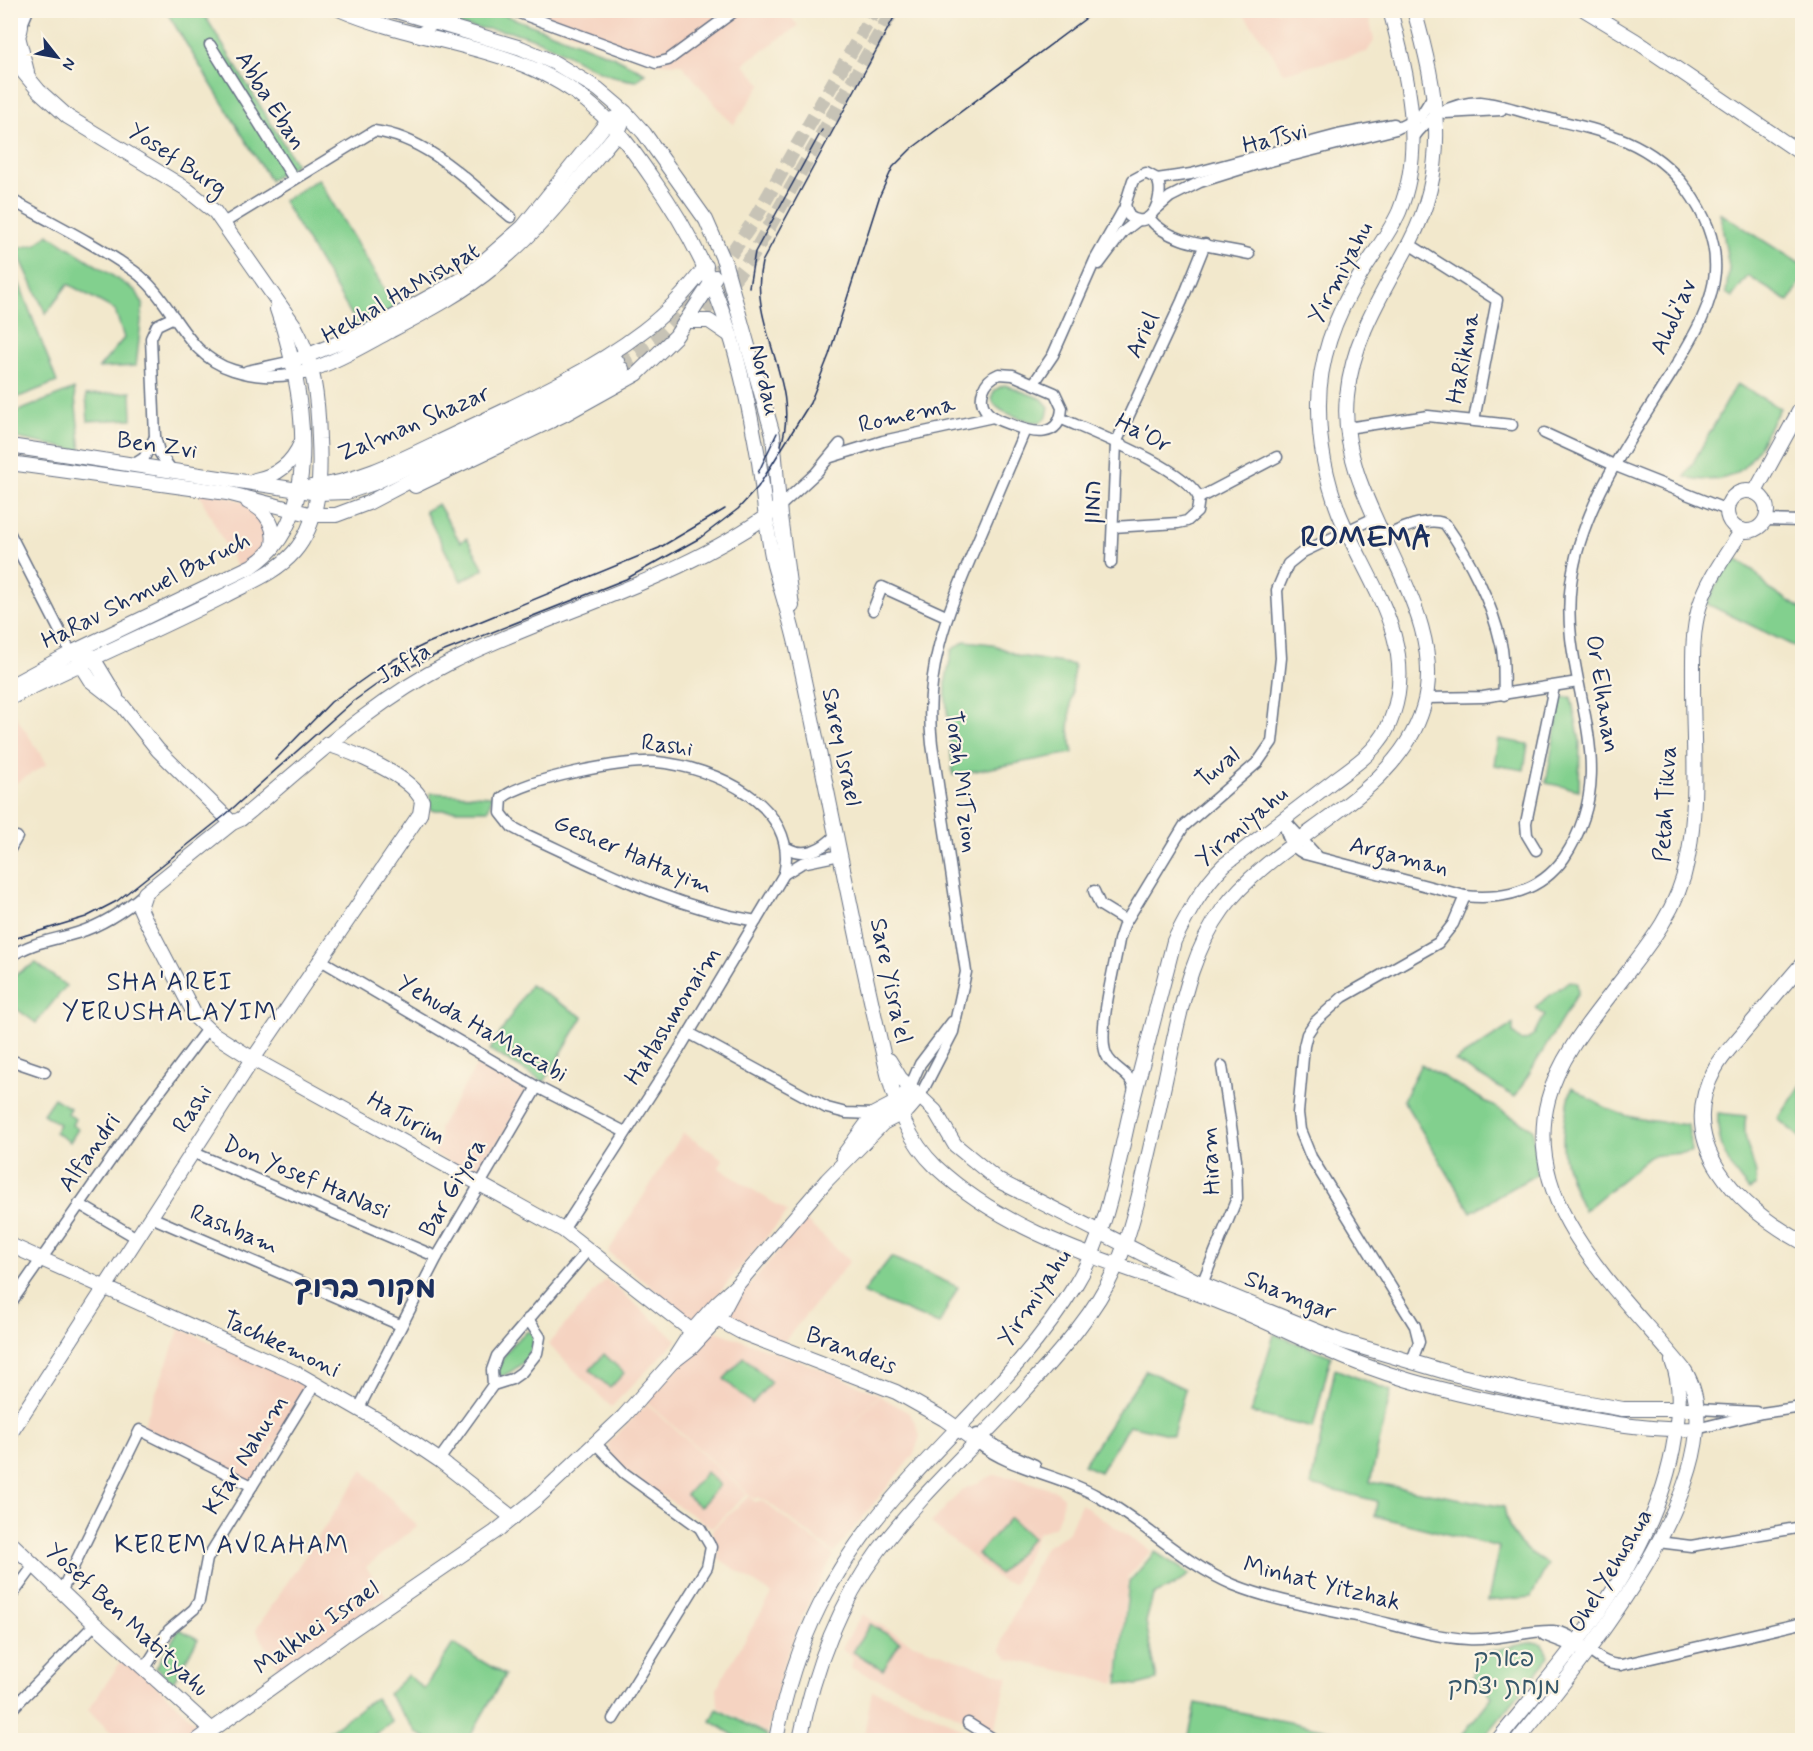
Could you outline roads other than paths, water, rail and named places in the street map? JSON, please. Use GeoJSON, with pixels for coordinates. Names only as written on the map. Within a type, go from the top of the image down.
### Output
{"type":"FeatureCollection","features":[{"type":"Feature","properties":{"kind":"street","name":"Yosef Burg"},"geometry":{"type":"LineString","coordinates":[[15,10],[17,35],[27,72],[39,91]]}},
{"type":"Feature","properties":{"kind":"street"},"geometry":{"type":"LineString","coordinates":[[17,35],[28,10]]}},
{"type":"Feature","properties":{"kind":"street","name":"Nordau"},"geometry":{"type":"LineString","coordinates":[[341,10],[412,35],[498,56],[531,68],[571,90],[618,132],[682,220],[706,266],[731,336],[751,417],[765,513]]}},
{"type":"Feature","properties":{"kind":"street","name":"Nordau"},"geometry":{"type":"LineString","coordinates":[[393,10],[437,17],[540,56],[598,89],[625,112],[666,161],[706,220],[724,261],[773,435],[779,503]]}},
{"type":"Feature","properties":{"kind":"street"},"geometry":{"type":"LineString","coordinates":[[511,10],[656,63],[669,60],[736,10]]}},
{"type":"Feature","properties":{"kind":"street","name":"Yirmiyahu"},"geometry":{"type":"LineString","coordinates":[[776,1740],[799,1650],[837,1573],[890,1502],[1034,1344],[1081,1276],[1099,1231],[1174,941],[1190,910],[1211,879],[1224,865],[1373,749],[1387,729],[1395,707],[1400,675],[1391,622],[1334,499],[1322,452],[1319,405],[1321,373],[1330,339],[1351,291],[1400,210],[1407,185],[1411,141],[1418,123],[1409,99],[1390,10]]}},
{"type":"Feature","properties":{"kind":"street","name":"Yirmiyahu"},"geometry":{"type":"LineString","coordinates":[[800,1740],[820,1665],[857,1585],[877,1553],[901,1523],[980,1440],[1069,1338],[1117,1267],[1144,1176],[1182,1003],[1194,966],[1210,931],[1227,904],[1247,882],[1296,841],[1364,790],[1387,767],[1414,731],[1426,698],[1429,667],[1425,635],[1389,537],[1374,518],[1347,428],[1347,394],[1359,340],[1378,297],[1409,244],[1428,196],[1438,140],[1431,112],[1434,92],[1414,10]]}},
{"type":"Feature","properties":{"kind":"street"},"geometry":{"type":"LineString","coordinates":[[1585,10],[1636,41],[1803,154]]}},
{"type":"Feature","properties":{"kind":"street"},"geometry":{"type":"LineString","coordinates":[[412,35],[437,17]]}},
{"type":"Feature","properties":{"kind":"street","name":"Abba Eban"},"geometry":{"type":"LineString","coordinates":[[210,45],[294,179]]}},
{"type":"Feature","properties":{"kind":"street","name":"Yosef Burg"},"geometry":{"type":"LineString","coordinates":[[10,56],[39,91],[74,121],[184,188],[225,222],[294,325],[310,363],[318,404],[318,489],[313,515]]}},
{"type":"Feature","properties":{"kind":"street"},"geometry":{"type":"LineString","coordinates":[[1409,99],[1431,112]]}},
{"type":"Feature","properties":{"kind":"street","name":"Aholi'av"},"geometry":{"type":"LineString","coordinates":[[1418,123],[1431,112],[1480,102],[1593,128],[1641,146],[1673,172],[1694,200],[1710,229],[1716,259],[1709,303],[1690,341],[1616,466]]}},
{"type":"Feature","properties":{"kind":"street","name":"Hekhal HaMishpat"},"geometry":{"type":"LineString","coordinates":[[310,363],[440,292],[467,276],[494,255],[523,227],[608,121],[625,112]]}},
{"type":"Feature","properties":{"kind":"street","name":"Hekhal HaMishpat"},"geometry":{"type":"LineString","coordinates":[[310,363],[396,328],[470,285],[494,268],[533,233],[618,132],[625,112]]}},
{"type":"Feature","properties":{"kind":"street"},"geometry":{"type":"LineString","coordinates":[[1418,123],[1438,140]]}},
{"type":"Feature","properties":{"kind":"street","name":"HaTsvi"},"geometry":{"type":"LineString","coordinates":[[1157,179],[1191,174],[1338,135],[1418,123]]}},
{"type":"Feature","properties":{"kind":"street","name":"HaTsvi"},"geometry":{"type":"LineString","coordinates":[[1152,214],[1170,197],[1200,182],[1254,165],[1418,123]]}},
{"type":"Feature","properties":{"kind":"street"},"geometry":{"type":"LineString","coordinates":[[225,222],[360,137],[374,131],[390,133],[418,146],[453,169],[511,217]]}},
{"type":"Feature","properties":{"kind":"street"},"geometry":{"type":"LineString","coordinates":[[1034,383],[1046,369],[1064,334],[1098,253],[1125,207],[1131,185],[1136,177],[1146,173],[1157,179],[1160,190],[1152,214],[1137,220],[1123,232],[1085,284]]}},
{"type":"Feature","properties":{"kind":"street"},"geometry":{"type":"LineString","coordinates":[[15,202],[136,272],[159,295],[204,356],[214,363],[234,370],[257,370],[294,367],[310,363]]}},
{"type":"Feature","properties":{"kind":"street"},"geometry":{"type":"LineString","coordinates":[[1125,207],[1129,216],[1137,220]]}},
{"type":"Feature","properties":{"kind":"street"},"geometry":{"type":"LineString","coordinates":[[1152,214],[1166,234],[1249,254]]}},
{"type":"Feature","properties":{"kind":"street","name":"Ariel"},"geometry":{"type":"LineString","coordinates":[[1116,443],[1182,302],[1205,244]]}},
{"type":"Feature","properties":{"kind":"street","name":"HaRikma"},"geometry":{"type":"LineString","coordinates":[[1409,244],[1497,300],[1474,420]]}},
{"type":"Feature","properties":{"kind":"street","name":"Zalman Shazar"},"geometry":{"type":"LineString","coordinates":[[292,509],[313,515],[336,515],[441,476],[615,388],[652,362],[688,321],[724,261]]}},
{"type":"Feature","properties":{"kind":"street","name":"Zalman Shazar"},"geometry":{"type":"LineString","coordinates":[[318,489],[362,475],[408,456],[501,412],[622,346],[661,316],[706,266]]}},
{"type":"Feature","properties":{"kind":"street","name":"Yosef Burg"},"geometry":{"type":"LineString","coordinates":[[268,287],[294,367],[303,436],[297,488]]}},
{"type":"Feature","properties":{"kind":"street"},"geometry":{"type":"LineString","coordinates":[[172,471],[159,452],[155,437],[151,338],[157,325],[174,317]]}},
{"type":"Feature","properties":{"kind":"street"},"geometry":{"type":"LineString","coordinates":[[688,321],[709,321],[731,336]]}},
{"type":"Feature","properties":{"kind":"street","name":"Zalman Shazar"},"geometry":{"type":"LineString","coordinates":[[297,488],[347,492],[374,483],[619,365],[368,503]]}},
{"type":"Feature","properties":{"kind":"street"},"geometry":{"type":"LineString","coordinates":[[1010,374],[1034,383],[1057,396],[1062,408],[1060,418],[1054,427],[1046,432],[1025,430],[993,417],[984,408],[983,389],[991,379],[1010,374]]}},
{"type":"Feature","properties":{"kind":"street"},"geometry":{"type":"LineString","coordinates":[[1755,492],[1803,406]]}},
{"type":"Feature","properties":{"kind":"street"},"geometry":{"type":"LineString","coordinates":[[1347,428],[1428,416],[1512,425]]}},
{"type":"Feature","properties":{"kind":"street","name":"Romema"},"geometry":{"type":"LineString","coordinates":[[831,457],[883,441],[993,417]]}},
{"type":"Feature","properties":{"kind":"street","name":"Ha'Or"},"geometry":{"type":"LineString","coordinates":[[1060,418],[1116,443],[1177,475],[1189,484],[1199,498]]}},
{"type":"Feature","properties":{"kind":"street","name":"Torah MiTzion"},"geometry":{"type":"LineString","coordinates":[[915,1092],[930,1074],[948,1044],[959,1012],[965,981],[966,959],[929,710],[931,688],[946,616],[1025,430]]}},
{"type":"Feature","properties":{"kind":"street"},"geometry":{"type":"LineString","coordinates":[[1544,433],[1616,466],[1727,510]]}},
{"type":"Feature","properties":{"kind":"street"},"geometry":{"type":"LineString","coordinates":[[247,481],[262,478],[282,469],[296,453],[303,436]]}},
{"type":"Feature","properties":{"kind":"street"},"geometry":{"type":"LineString","coordinates":[[133,465],[144,458],[155,437]]}},
{"type":"Feature","properties":{"kind":"street","name":"המון"},"geometry":{"type":"LineString","coordinates":[[1111,563],[1116,443]]}},
{"type":"Feature","properties":{"kind":"street","name":"Jaffa"},"geometry":{"type":"LineString","coordinates":[[10,957],[39,942],[98,926],[113,918],[232,823],[241,819],[327,744],[375,707],[451,662],[638,585],[737,535],[804,486],[840,444]]}},
{"type":"Feature","properties":{"kind":"street","name":"Ben Zvi"},"geometry":{"type":"LineString","coordinates":[[10,446],[297,488]]}},
{"type":"Feature","properties":{"kind":"street"},"geometry":{"type":"LineString","coordinates":[[1113,527],[1186,521],[1197,512],[1199,498],[1277,457]]}},
{"type":"Feature","properties":{"kind":"street","name":"Ben Zvi"},"geometry":{"type":"LineString","coordinates":[[10,463],[227,493],[292,509]]}},
{"type":"Feature","properties":{"kind":"street","name":"Or Elhanan"},"geometry":{"type":"LineString","coordinates":[[1465,896],[1509,895],[1538,885],[1548,877],[1569,849],[1587,808],[1593,767],[1590,736],[1578,682],[1568,613],[1579,537],[1616,466]]}},
{"type":"Feature","properties":{"kind":"street","name":"HaRav Shmuel Baruch"},"geometry":{"type":"LineString","coordinates":[[10,686],[77,655],[252,566],[272,551],[292,509],[297,488]]}},
{"type":"Feature","properties":{"kind":"street"},"geometry":{"type":"LineString","coordinates":[[1765,520],[1764,501],[1755,492],[1736,493],[1728,503],[1727,510],[1731,522],[1742,530],[1755,529],[1765,520],[1803,521]]}},
{"type":"Feature","properties":{"kind":"street"},"geometry":{"type":"LineString","coordinates":[[227,493],[252,504],[266,516],[274,536],[272,551]]}},
{"type":"Feature","properties":{"kind":"street","name":"Sarey Israel"},"geometry":{"type":"LineString","coordinates":[[779,503],[797,649]]}},
{"type":"Feature","properties":{"kind":"street","name":"Sarey Israel"},"geometry":{"type":"LineString","coordinates":[[765,513],[769,542],[797,649],[840,855]]}},
{"type":"Feature","properties":{"kind":"street","name":"HaRav Shmuel Baruch"},"geometry":{"type":"LineString","coordinates":[[10,698],[77,655],[93,658],[206,605],[274,569],[294,552],[313,515]]}},
{"type":"Feature","properties":{"kind":"street","name":"Tuval"},"geometry":{"type":"LineString","coordinates":[[1134,1096],[1134,1084],[1109,1062],[1102,1036],[1119,940],[1126,921],[1184,826],[1258,762],[1272,742],[1281,658],[1279,582],[1288,564],[1295,558],[1374,518]]}},
{"type":"Feature","properties":{"kind":"street"},"geometry":{"type":"LineString","coordinates":[[1389,537],[1437,520],[1446,525],[1455,537],[1481,587],[1497,629],[1502,646],[1504,695]]}},
{"type":"Feature","properties":{"kind":"street","name":"Petah Tikva"},"geometry":{"type":"LineString","coordinates":[[1544,1124],[1554,1083],[1575,1044],[1666,919],[1684,878],[1692,820],[1695,628],[1706,592],[1742,530]]}},
{"type":"Feature","properties":{"kind":"street"},"geometry":{"type":"LineString","coordinates":[[10,534],[90,680],[122,705]]}},
{"type":"Feature","properties":{"kind":"street"},"geometry":{"type":"LineString","coordinates":[[737,535],[758,535],[769,542]]}},
{"type":"Feature","properties":{"kind":"street"},"geometry":{"type":"LineString","coordinates":[[873,610],[882,587],[946,616]]}},
{"type":"Feature","properties":{"kind":"street"},"geometry":{"type":"LineString","coordinates":[[93,658],[122,705],[158,750],[232,823]]}},
{"type":"Feature","properties":{"kind":"street"},"geometry":{"type":"LineString","coordinates":[[1426,698],[1504,695],[1578,682]]}},
{"type":"Feature","properties":{"kind":"street"},"geometry":{"type":"LineString","coordinates":[[1536,850],[1527,835],[1526,823],[1554,687]]}},
{"type":"Feature","properties":{"kind":"street","name":"Rashi"},"geometry":{"type":"LineString","coordinates":[[10,1434],[319,959],[420,814],[422,801],[413,787],[365,759],[327,744]]}},
{"type":"Feature","properties":{"kind":"street","name":"Rashi"},"geometry":{"type":"LineString","coordinates":[[501,813],[502,798],[527,785],[623,764],[668,763],[710,775],[748,795],[773,818],[787,848]]}},
{"type":"Feature","properties":{"kind":"street","name":"Gesher HaHayim"},"geometry":{"type":"LineString","coordinates":[[501,813],[512,827],[527,835],[652,893],[699,910],[756,921]]}},
{"type":"Feature","properties":{"kind":"street"},"geometry":{"type":"LineString","coordinates":[[1284,820],[1286,834],[1296,841]]}},
{"type":"Feature","properties":{"kind":"street"},"geometry":{"type":"LineString","coordinates":[[784,874],[787,848],[797,852],[811,851],[824,846],[836,835]]}},
{"type":"Feature","properties":{"kind":"street"},"geometry":{"type":"LineString","coordinates":[[10,849],[17,837]]}},
{"type":"Feature","properties":{"kind":"street","name":"Argaman"},"geometry":{"type":"LineString","coordinates":[[1296,841],[1305,854],[1465,896]]}},
{"type":"Feature","properties":{"kind":"street"},"geometry":{"type":"LineString","coordinates":[[784,874],[802,863],[840,855]]}},
{"type":"Feature","properties":{"kind":"street","name":"Sare Yisra'el"},"geometry":{"type":"LineString","coordinates":[[840,855],[876,1023],[898,1109]]}},
{"type":"Feature","properties":{"kind":"street","name":"HaHashmonaim"},"geometry":{"type":"LineString","coordinates":[[563,1230],[689,1033],[784,874]]}},
{"type":"Feature","properties":{"kind":"street"},"geometry":{"type":"LineString","coordinates":[[1094,891],[1100,905],[1126,921]]}},
{"type":"Feature","properties":{"kind":"street","name":"HaTurim"},"geometry":{"type":"LineString","coordinates":[[145,893],[141,901],[143,914],[197,1019],[207,1029],[253,1059],[479,1186],[563,1230],[692,1331]]}},
{"type":"Feature","properties":{"kind":"street"},"geometry":{"type":"LineString","coordinates":[[1418,1382],[1411,1363],[1419,1342],[1410,1316],[1324,1180],[1305,1144],[1298,1113],[1304,1046],[1315,1022],[1343,997],[1438,943],[1447,935],[1465,896]]}},
{"type":"Feature","properties":{"kind":"street","name":"Yehuda HaMaccabi"},"geometry":{"type":"LineString","coordinates":[[319,959],[537,1087],[625,1132]]}},
{"type":"Feature","properties":{"kind":"street"},"geometry":{"type":"LineString","coordinates":[[1803,964],[1715,1068],[1703,1099],[1701,1121],[1711,1161],[1724,1179],[1775,1225],[1803,1242]]}},
{"type":"Feature","properties":{"kind":"street"},"geometry":{"type":"LineString","coordinates":[[876,1023],[894,1070],[915,1092]]}},
{"type":"Feature","properties":{"kind":"street","name":"Alfandri"},"geometry":{"type":"LineString","coordinates":[[10,1304],[42,1261],[79,1204],[207,1029]]}},
{"type":"Feature","properties":{"kind":"street"},"geometry":{"type":"LineString","coordinates":[[689,1033],[827,1108],[846,1113],[874,1114],[884,1096],[888,1074]]}},
{"type":"Feature","properties":{"kind":"street"},"geometry":{"type":"LineString","coordinates":[[10,1060],[45,1072]]}},
{"type":"Feature","properties":{"kind":"street"},"geometry":{"type":"LineString","coordinates":[[1123,1073],[1133,1073],[1144,1061]]}},
{"type":"Feature","properties":{"kind":"street","name":"Hiram"},"geometry":{"type":"LineString","coordinates":[[1202,1284],[1237,1198],[1236,1159],[1222,1066]]}},
{"type":"Feature","properties":{"kind":"street","name":"Bar Giyora"},"geometry":{"type":"LineString","coordinates":[[359,1408],[437,1257],[537,1087]]}},
{"type":"Feature","properties":{"kind":"street","name":"Shamgar"},"geometry":{"type":"LineString","coordinates":[[915,1092],[939,1116],[955,1145],[978,1165],[1014,1190],[1202,1284],[1331,1337],[1411,1363],[1523,1391],[1623,1409],[1698,1409]]}},
{"type":"Feature","properties":{"kind":"street","name":"Malkhei Israel"},"geometry":{"type":"LineString","coordinates":[[827,1180],[880,1108],[898,1109],[914,1106],[915,1092]]}},
{"type":"Feature","properties":{"kind":"street","name":"Shamgar"},"geometry":{"type":"LineString","coordinates":[[898,1109],[919,1148],[953,1181],[997,1213],[1090,1257],[1189,1290],[1363,1365],[1418,1382],[1540,1411],[1642,1429],[1696,1429]]}},
{"type":"Feature","properties":{"kind":"street","name":"Malkhei Israel"},"geometry":{"type":"LineString","coordinates":[[198,1740],[462,1553],[596,1444],[672,1362],[692,1331],[736,1286],[827,1180],[898,1109]]}},
{"type":"Feature","properties":{"kind":"street","name":"Ohel Yehushua"},"geometry":{"type":"LineString","coordinates":[[1518,1740],[1589,1651],[1616,1613],[1658,1542],[1682,1488],[1696,1429],[1698,1409],[1693,1386],[1662,1343],[1588,1255],[1561,1212],[1549,1179],[1544,1124]]}},
{"type":"Feature","properties":{"kind":"street","name":"Don Yosef HaNasi"},"geometry":{"type":"LineString","coordinates":[[192,1152],[437,1257]]}},
{"type":"Feature","properties":{"kind":"street"},"geometry":{"type":"LineString","coordinates":[[79,1204],[137,1238]]}},
{"type":"Feature","properties":{"kind":"street","name":"Rashbam"},"geometry":{"type":"LineString","coordinates":[[151,1217],[400,1325]]}},
{"type":"Feature","properties":{"kind":"street"},"geometry":{"type":"LineString","coordinates":[[1052,1241],[1071,1256],[1081,1276]]}},
{"type":"Feature","properties":{"kind":"street","name":"Tachkemoni"},"geometry":{"type":"LineString","coordinates":[[10,1245],[315,1384],[359,1408],[439,1460],[510,1516]]}},
{"type":"Feature","properties":{"kind":"street"},"geometry":{"type":"LineString","coordinates":[[493,1385],[493,1362],[588,1250]]}},
{"type":"Feature","properties":{"kind":"street","name":"Malkhei Israel"},"geometry":{"type":"LineString","coordinates":[[672,1362],[691,1348],[719,1318],[736,1286]]}},
{"type":"Feature","properties":{"kind":"street"},"geometry":{"type":"LineString","coordinates":[[717,1303],[715,1310],[719,1318]]}},
{"type":"Feature","properties":{"kind":"street","name":"Brandeis"},"geometry":{"type":"LineString","coordinates":[[719,1318],[743,1333],[896,1392],[980,1440]]}},
{"type":"Feature","properties":{"kind":"street"},"geometry":{"type":"LineString","coordinates":[[439,1460],[493,1385],[517,1375],[537,1353],[540,1337],[528,1319]]}},
{"type":"Feature","properties":{"kind":"street"},"geometry":{"type":"LineString","coordinates":[[691,1348],[694,1339],[692,1331]]}},
{"type":"Feature","properties":{"kind":"street","name":"Ohel Yehushua"},"geometry":{"type":"LineString","coordinates":[[1498,1740],[1575,1645],[1604,1604],[1646,1533],[1664,1489],[1678,1410],[1678,1379],[1671,1357],[1662,1343]]}},
{"type":"Feature","properties":{"kind":"street","name":"Kfar Nahum"},"geometry":{"type":"LineString","coordinates":[[146,1668],[169,1630],[194,1609],[199,1601],[207,1559],[315,1384]]}},
{"type":"Feature","properties":{"kind":"street"},"geometry":{"type":"LineString","coordinates":[[1696,1429],[1762,1413],[1803,1407]]}},
{"type":"Feature","properties":{"kind":"street"},"geometry":{"type":"LineString","coordinates":[[1698,1409],[1762,1413]]}},
{"type":"Feature","properties":{"kind":"street"},"geometry":{"type":"LineString","coordinates":[[62,1590],[140,1430],[252,1486]]}},
{"type":"Feature","properties":{"kind":"street","name":"Minhat Yitzhak"},"geometry":{"type":"LineString","coordinates":[[980,1440],[1006,1461],[1076,1486],[1121,1510],[1197,1564],[1233,1585],[1456,1638],[1482,1639],[1533,1632],[1562,1633],[1575,1645],[1608,1663],[1621,1665],[1803,1623]]}},
{"type":"Feature","properties":{"kind":"street"},"geometry":{"type":"LineString","coordinates":[[596,1444],[624,1473],[691,1520],[706,1537],[711,1547],[707,1567],[613,1719]]}},
{"type":"Feature","properties":{"kind":"street"},"geometry":{"type":"LineString","coordinates":[[1658,1542],[1691,1546],[1803,1527]]}},
{"type":"Feature","properties":{"kind":"street","name":"Yosef Ben Matityahu"},"geometry":{"type":"LineString","coordinates":[[10,1542],[95,1624],[212,1730]]}},
{"type":"Feature","properties":{"kind":"street"},"geometry":{"type":"LineString","coordinates":[[10,1598],[35,1564]]}},
{"type":"Feature","properties":{"kind":"street"},"geometry":{"type":"LineString","coordinates":[[12,1705],[95,1624]]}},
{"type":"Feature","properties":{"kind":"street"},"geometry":{"type":"LineString","coordinates":[[968,1723],[995,1740]]}},
{"type":"Feature","properties":{"kind":"tunnel"},"geometry":{"type":"LineString","coordinates":[[719,271],[753,222],[875,10]]}},
{"type":"Feature","properties":{"kind":"tunnel"},"geometry":{"type":"LineString","coordinates":[[689,325],[722,294],[753,255],[893,10]]}},
{"type":"Feature","properties":{"kind":"tunnel"},"geometry":{"type":"LineString","coordinates":[[617,361],[657,334],[699,295]]}},
{"type":"Feature","properties":{"kind":"tunnel"},"geometry":{"type":"LineString","coordinates":[[622,369],[666,342]]}},
{"type":"Feature","properties":{"kind":"tram line"},"geometry":{"type":"LineString","coordinates":[[781,445],[786,422],[785,399],[762,308],[759,285],[762,262],[898,10]]}},
{"type":"Feature","properties":{"kind":"tram line"},"geometry":{"type":"LineString","coordinates":[[10,940],[86,917],[117,901],[224,816],[351,703],[383,680],[442,652],[626,579],[700,538],[738,509],[758,487],[810,403],[829,355],[880,195],[893,167],[911,149],[1097,10]]}},
{"type":"Feature","properties":{"kind":"tram line"},"geometry":{"type":"LineString","coordinates":[[749,287],[755,252],[822,130]]}},
{"type":"Feature","properties":{"kind":"tram line"},"geometry":{"type":"LineString","coordinates":[[758,473],[777,433]]}},
{"type":"Feature","properties":{"kind":"tram line"},"geometry":{"type":"LineString","coordinates":[[275,760],[331,702],[385,664],[428,643],[659,548],[725,509]]}},
{"type":"Feature","properties":{"kind":"district","name":"ROMEMA"},"geometry":{"type":"Point","coordinates":[1366,537]}},
{"type":"Feature","properties":{"kind":"district","name":"SHA'AREI YERUSHALAYIM"},"geometry":{"type":"Point","coordinates":[170,998]}},
{"type":"Feature","properties":{"kind":"district","name":"מקור ברוך"},"geometry":{"type":"Point","coordinates":[365,1288]}},
{"type":"Feature","properties":{"kind":"district","name":"KEREM AVRAHAM"},"geometry":{"type":"Point","coordinates":[232,1546]}},
{"type":"Feature","properties":{"kind":"park label","name":"פארק מנחת יצחק"},"geometry":{"type":"Point","coordinates":[1504,1673]}}]}
